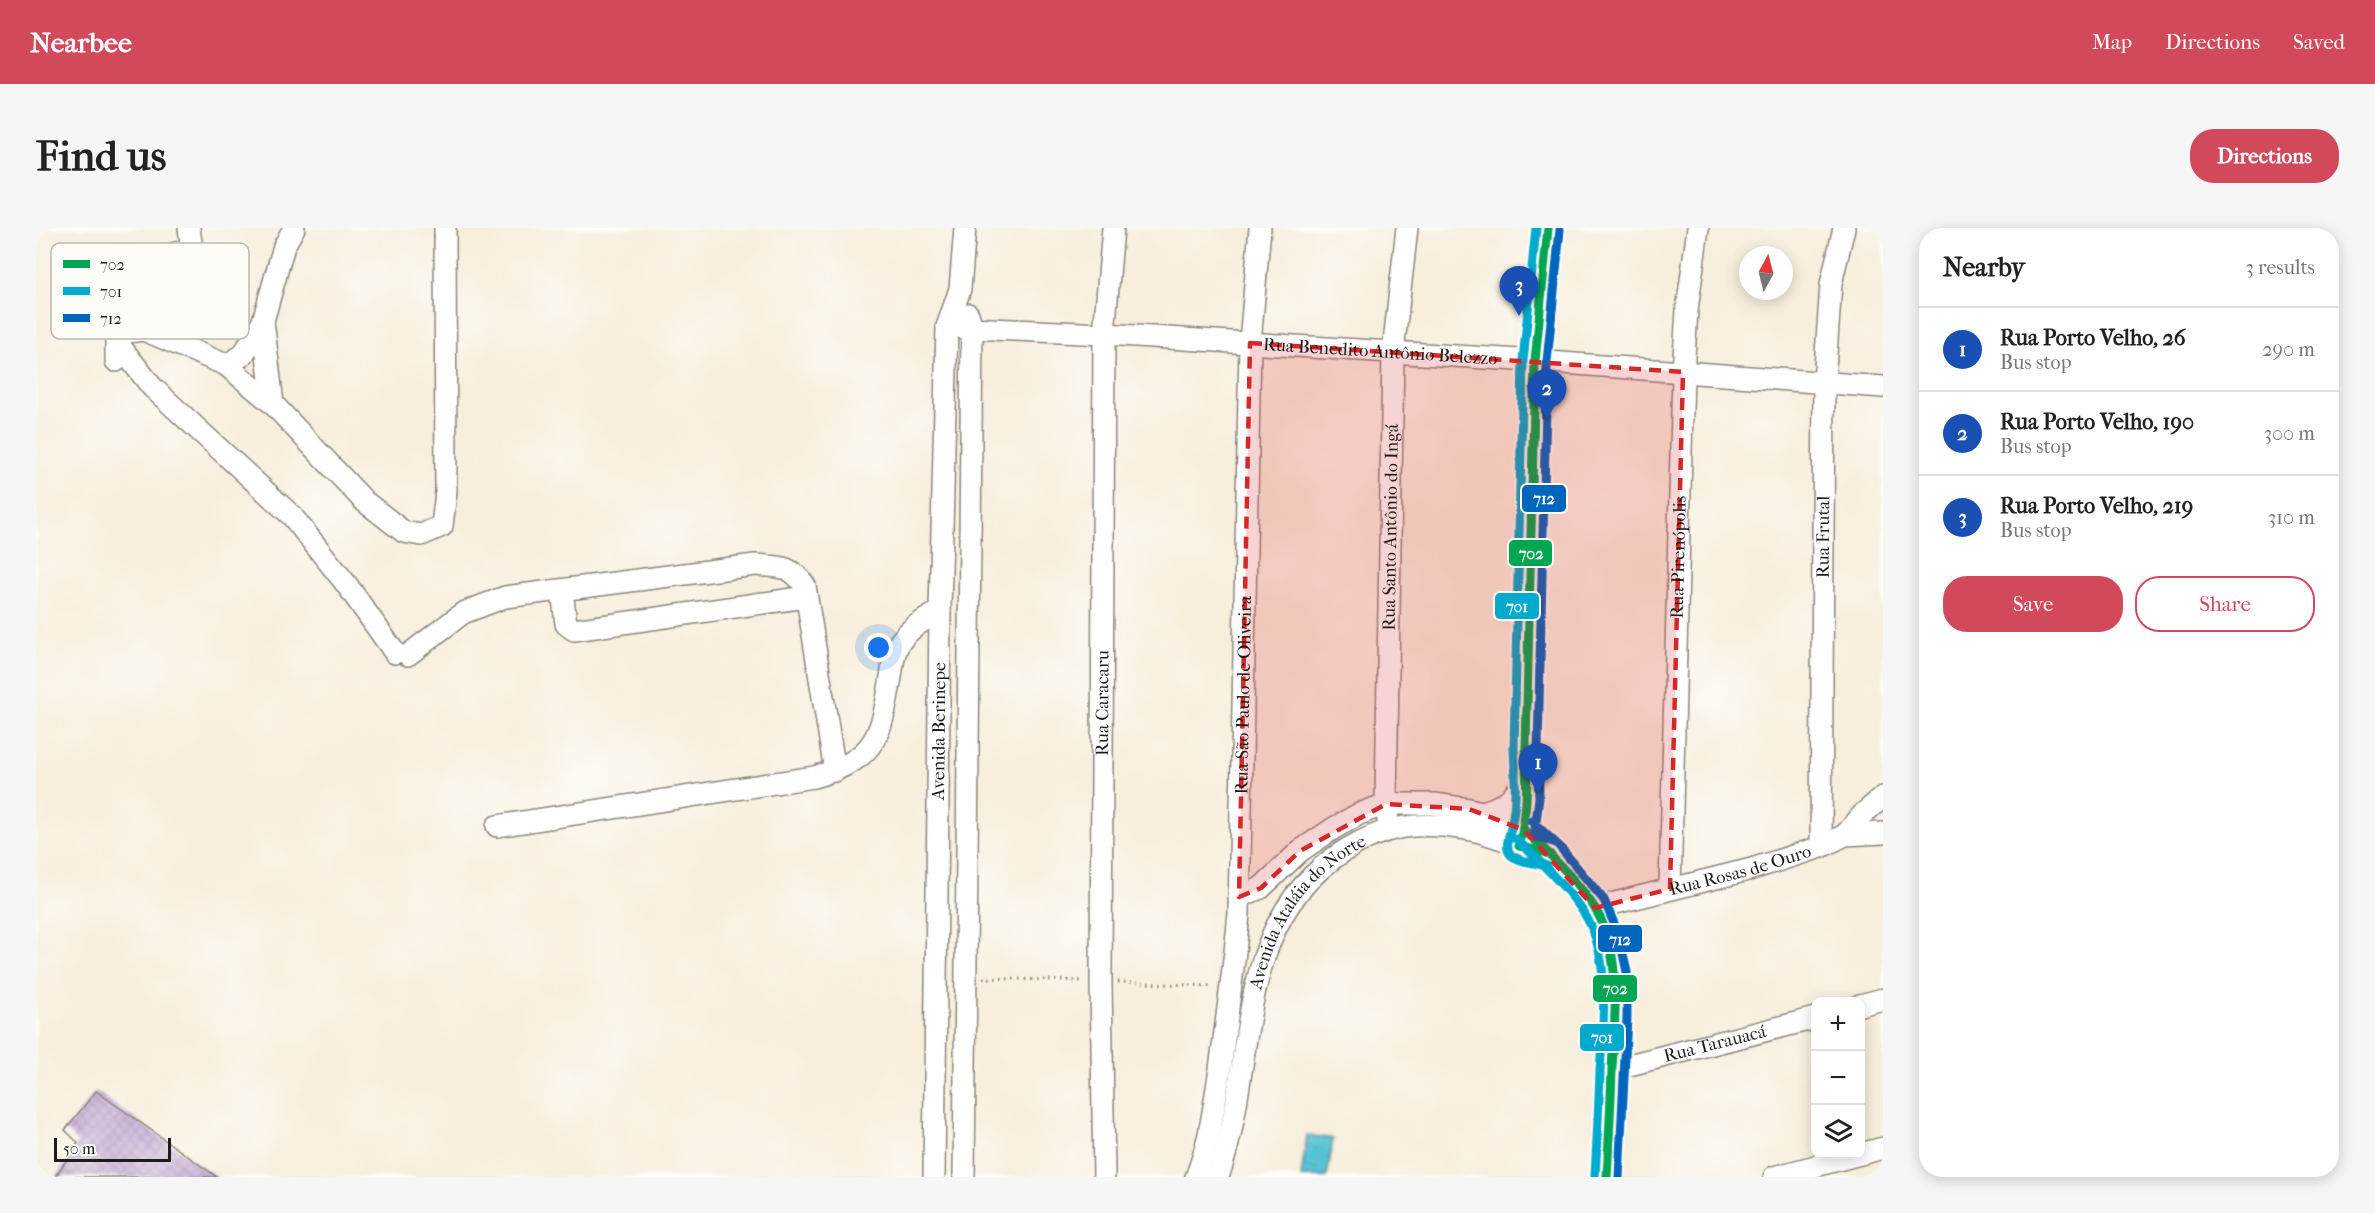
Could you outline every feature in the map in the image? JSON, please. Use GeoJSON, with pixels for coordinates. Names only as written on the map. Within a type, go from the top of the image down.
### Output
{"type":"FeatureCollection","features":[{"type":"Feature","properties":{"kind":"street"},"geometry":{"type":"LineString","coordinates":[[189,228],[190,243]]}},
{"type":"Feature","properties":{"kind":"street"},"geometry":{"type":"LineString","coordinates":[[226,364],[243,355],[263,321],[284,246],[294,228]]}},
{"type":"Feature","properties":{"kind":"street"},"geometry":{"type":"LineString","coordinates":[[166,339],[226,364],[273,404],[364,501],[404,532],[421,535],[442,526],[446,492],[445,228]]}},
{"type":"Feature","properties":{"kind":"street","name":"Avenida Berinepe"},"geometry":{"type":"LineString","coordinates":[[934,1177],[940,611],[947,327],[960,289],[965,228]]}},
{"type":"Feature","properties":{"kind":"street","name":"Rua Caracaru"},"geometry":{"type":"LineString","coordinates":[[1104,1177],[1101,970],[1104,334],[1113,228]]}},
{"type":"Feature","properties":{"kind":"street","name":"Rua São Paulo de Oliveira"},"geometry":{"type":"LineString","coordinates":[[1199,1169],[1212,1119],[1231,988],[1239,897],[1250,343],[1260,228]]}},
{"type":"Feature","properties":{"kind":"street","name":"Rua Santo Antônio do Ingá"},"geometry":{"type":"LineString","coordinates":[[1389,829],[1386,804],[1393,352],[1407,228]]}},
{"type":"Feature","properties":{"kind":"street"},"geometry":{"type":"LineString","coordinates":[[1522,838],[1528,802],[1535,361],[1548,228]]}},
{"type":"Feature","properties":{"kind":"street","name":"Rua Pirenópolis"},"geometry":{"type":"LineString","coordinates":[[1670,889],[1683,372],[1687,310],[1698,228]]}},
{"type":"Feature","properties":{"kind":"street","name":"Rua Frutal"},"geometry":{"type":"LineString","coordinates":[[1821,847],[1824,382],[1831,284],[1844,228]]}},
{"type":"Feature","properties":{"kind":"street","name":"Avenida Berinepe"},"geometry":{"type":"LineString","coordinates":[[960,289],[972,327],[964,1177]]}},
{"type":"Feature","properties":{"kind":"street"},"geometry":{"type":"LineString","coordinates":[[263,321],[273,404]]}},
{"type":"Feature","properties":{"kind":"street","name":"Rua Benedito Antônio Belezzo"},"geometry":{"type":"LineString","coordinates":[[947,327],[1104,334],[1535,361],[1883,387]]}},
{"type":"Feature","properties":{"kind":"street"},"geometry":{"type":"LineString","coordinates":[[123,339],[116,351],[292,516],[402,654],[463,613],[505,597],[755,565],[785,567],[796,574],[805,586],[835,771]]}},
{"type":"Feature","properties":{"kind":"street"},"geometry":{"type":"LineString","coordinates":[[562,590],[566,624],[574,630],[806,597]]}},
{"type":"Feature","properties":{"kind":"street"},"geometry":{"type":"LineString","coordinates":[[497,826],[803,779],[835,771],[855,760],[872,746],[879,731],[898,644],[917,624],[940,611]]}},
{"type":"Feature","properties":{"kind":"street"},"geometry":{"type":"LineString","coordinates":[[1483,812],[1508,802],[1527,773]]}},
{"type":"Feature","properties":{"kind":"street"},"geometry":{"type":"LineString","coordinates":[[1845,835],[1864,813],[1883,797]]}},
{"type":"Feature","properties":{"kind":"street","name":"Avenida Ataláia do Norte"},"geometry":{"type":"LineString","coordinates":[[1239,897],[1261,888],[1300,851],[1334,828],[1359,814],[1386,804],[1434,804],[1483,812],[1501,818],[1522,838],[1550,854],[1595,908],[1607,938],[1615,972],[1608,1177]]}},
{"type":"Feature","properties":{"kind":"street","name":"Avenida Ataláia do Norte"},"geometry":{"type":"LineString","coordinates":[[1218,1177],[1231,1125],[1254,988],[1262,960],[1287,907],[1307,880],[1331,860],[1359,842],[1389,829],[1420,825],[1466,828],[1522,838]]}},
{"type":"Feature","properties":{"kind":"street","name":"Rua Rosas de Ouro"},"geometry":{"type":"LineString","coordinates":[[1595,908],[1752,869],[1821,847],[1845,835],[1883,833]]}},
{"type":"Feature","properties":{"kind":"street"},"geometry":{"type":"LineString","coordinates":[[1865,1004],[1883,999]]}},
{"type":"Feature","properties":{"kind":"street","name":"Rua Tarauacá"},"geometry":{"type":"LineString","coordinates":[[1613,1069],[1811,1019]]}},
{"type":"Feature","properties":{"kind":"street"},"geometry":{"type":"LineString","coordinates":[[1774,1177],[1883,1148]]}},
{"type":"Feature","properties":{"kind":"highlighted area"},"geometry":{"type":"Polygon","coordinates":[[[1250,343],[1683,372],[1670,889],[1595,908],[1524,830],[1469,809],[1386,804],[1300,851],[1261,888],[1239,897],[1250,343]]]}},
{"type":"Feature","properties":{"kind":"water"},"geometry":{"type":"Polygon","coordinates":[[[1307,1135],[1333,1139],[1327,1177],[1301,1177],[1307,1135]]]}},
{"type":"Feature","properties":{"kind":"building"},"geometry":{"type":"Polygon","coordinates":[[[96,1091],[217,1177],[55,1177],[78,1143],[65,1130],[96,1091]]]}},
{"type":"Feature","properties":{"kind":"transit line","name":"701"},"geometry":{"type":"LineString","coordinates":[[1536,228],[1523,361],[1514,748],[1515,795],[1508,848],[1514,857],[1547,866]]}},
{"type":"Feature","properties":{"kind":"transit line","name":"702"},"geometry":{"type":"LineString","coordinates":[[1548,228],[1535,361],[1527,773],[1524,821],[1519,846],[1550,854]]}},
{"type":"Feature","properties":{"kind":"transit line","name":"712"},"geometry":{"type":"LineString","coordinates":[[1553,842],[1534,837],[1539,798],[1538,748],[1547,362],[1560,230]]}},
{"type":"Feature","properties":{"kind":"transit line","name":"712"},"geometry":{"type":"LineString","coordinates":[[1532,821],[1559,846],[1604,900],[1619,935],[1627,972],[1619,1177]]}},
{"type":"Feature","properties":{"kind":"transit line","name":"702"},"geometry":{"type":"LineString","coordinates":[[1524,830],[1562,867],[1587,897],[1603,925],[1609,944],[1613,964],[1615,1007],[1607,1177]]}},
{"type":"Feature","properties":{"kind":"transit line","name":"701"},"geometry":{"type":"LineString","coordinates":[[1516,839],[1552,874],[1577,903],[1593,930],[1599,949],[1604,1011],[1595,1176]]}},
{"type":"Feature","properties":{"kind":"place","name":"Rua Porto Velho, 219"},"geometry":{"type":"Point","coordinates":[1519,316]}},
{"type":"Feature","properties":{"kind":"place","name":"Rua Porto Velho, 190"},"geometry":{"type":"Point","coordinates":[1547,419]}},
{"type":"Feature","properties":{"kind":"place","name":"Rua Porto Velho, 26"},"geometry":{"type":"Point","coordinates":[1538,793]}}]}
